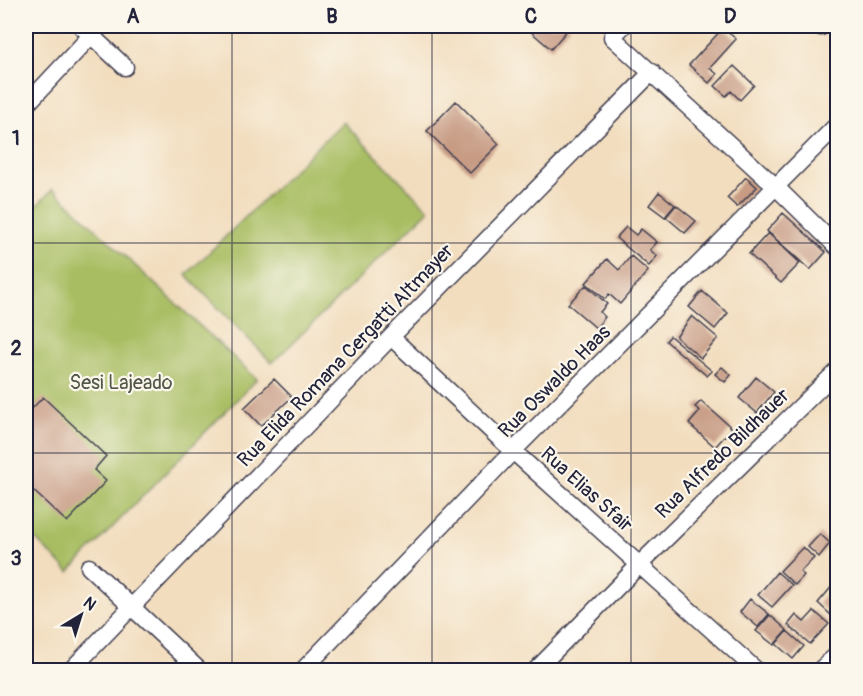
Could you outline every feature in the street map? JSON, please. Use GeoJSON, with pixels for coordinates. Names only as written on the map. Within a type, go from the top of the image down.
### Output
{"type":"FeatureCollection","features":[{"type":"Feature","properties":{"kind":"street"},"geometry":{"type":"LineString","coordinates":[[26,105],[91,29],[125,68]]}},
{"type":"Feature","properties":{"kind":"street"},"geometry":{"type":"LineString","coordinates":[[617,31],[652,72],[776,187],[837,248]]}},
{"type":"Feature","properties":{"kind":"street","name":"Rua Elida Romana Cergatti Altmayer"},"geometry":{"type":"LineString","coordinates":[[70,670],[391,337],[652,72]]}},
{"type":"Feature","properties":{"kind":"street","name":"Rua Oswaldo Haas"},"geometry":{"type":"LineString","coordinates":[[303,670],[513,451],[837,124]]}},
{"type":"Feature","properties":{"kind":"street","name":"Rua Elias Sfair"},"geometry":{"type":"LineString","coordinates":[[391,337],[513,451],[756,670]]}},
{"type":"Feature","properties":{"kind":"street","name":"Rua Alfredo Bildhauer"},"geometry":{"type":"LineString","coordinates":[[536,670],[837,370]]}},
{"type":"Feature","properties":{"kind":"street"},"geometry":{"type":"LineString","coordinates":[[89,567],[200,670]]}},
{"type":"Feature","properties":{"kind":"street"},"geometry":{"type":"LineString","coordinates":[[820,670],[837,654]]}},
{"type":"Feature","properties":{"kind":"green space"},"geometry":{"type":"Polygon","coordinates":[[[343,122],[429,210],[272,363],[186,275],[343,122]]]}},
{"type":"Feature","properties":{"kind":"green space","name":"Sesi Lajeado"},"geometry":{"type":"Polygon","coordinates":[[[53,189],[257,379],[69,572],[26,530],[26,216],[53,189]]]}},
{"type":"Feature","properties":{"kind":"building"},"geometry":{"type":"Polygon","coordinates":[[[534,26],[570,27],[551,49],[530,31],[534,26]]]}},
{"type":"Feature","properties":{"kind":"building"},"geometry":{"type":"Polygon","coordinates":[[[723,28],[736,39],[710,68],[717,74],[709,83],[689,65],[723,28]]]}},
{"type":"Feature","properties":{"kind":"building"},"geometry":{"type":"Polygon","coordinates":[[[734,66],[754,85],[740,100],[731,91],[726,96],[715,86],[734,66]]]}},
{"type":"Feature","properties":{"kind":"building"},"geometry":{"type":"Polygon","coordinates":[[[456,101],[499,144],[470,173],[427,131],[456,101]]]}},
{"type":"Feature","properties":{"kind":"building"},"geometry":{"type":"Polygon","coordinates":[[[746,177],[757,187],[737,207],[727,198],[746,177]]]}},
{"type":"Feature","properties":{"kind":"building"},"geometry":{"type":"Polygon","coordinates":[[[659,192],[675,205],[665,217],[649,205],[659,192]]]}},
{"type":"Feature","properties":{"kind":"building"},"geometry":{"type":"Polygon","coordinates":[[[676,205],[696,221],[685,233],[666,217],[676,205]]]}},
{"type":"Feature","properties":{"kind":"building"},"geometry":{"type":"Polygon","coordinates":[[[783,213],[826,252],[810,270],[767,231],[783,213]]]}},
{"type":"Feature","properties":{"kind":"building"},"geometry":{"type":"Polygon","coordinates":[[[626,227],[636,235],[641,229],[657,242],[650,250],[657,256],[649,266],[616,238],[626,227]]]}},
{"type":"Feature","properties":{"kind":"building"},"geometry":{"type":"Polygon","coordinates":[[[768,233],[800,263],[781,283],[749,254],[768,233]]]}},
{"type":"Feature","properties":{"kind":"building"},"geometry":{"type":"Polygon","coordinates":[[[631,256],[648,271],[620,304],[609,294],[605,299],[586,283],[607,259],[619,270],[631,256]]]}},
{"type":"Feature","properties":{"kind":"building"},"geometry":{"type":"Polygon","coordinates":[[[586,285],[607,304],[600,312],[605,317],[596,328],[568,304],[586,285]]]}},
{"type":"Feature","properties":{"kind":"building"},"geometry":{"type":"Polygon","coordinates":[[[702,291],[728,313],[715,329],[689,307],[702,291]]]}},
{"type":"Feature","properties":{"kind":"building"},"geometry":{"type":"Polygon","coordinates":[[[692,316],[718,338],[701,358],[676,337],[692,316]]]}},
{"type":"Feature","properties":{"kind":"building"},"geometry":{"type":"Polygon","coordinates":[[[670,336],[712,371],[707,376],[666,341],[670,336]]]}},
{"type":"Feature","properties":{"kind":"building"},"geometry":{"type":"Polygon","coordinates":[[[722,367],[731,375],[725,382],[715,374],[722,367]]]}},
{"type":"Feature","properties":{"kind":"building"},"geometry":{"type":"Polygon","coordinates":[[[756,377],[774,392],[757,413],[739,398],[756,377]]]}},
{"type":"Feature","properties":{"kind":"building"},"geometry":{"type":"Polygon","coordinates":[[[274,379],[292,397],[261,426],[244,408],[274,379]]]}},
{"type":"Feature","properties":{"kind":"building"},"geometry":{"type":"Polygon","coordinates":[[[43,397],[106,456],[94,470],[106,481],[67,522],[26,484],[26,465],[28,463],[26,461],[26,415],[43,397]]]}},
{"type":"Feature","properties":{"kind":"building"},"geometry":{"type":"Polygon","coordinates":[[[701,401],[732,428],[715,447],[689,424],[700,411],[695,407],[701,401]]]}},
{"type":"Feature","properties":{"kind":"building"},"geometry":{"type":"Polygon","coordinates":[[[820,534],[830,543],[819,557],[808,547],[820,534]]]}},
{"type":"Feature","properties":{"kind":"building"},"geometry":{"type":"Polygon","coordinates":[[[803,547],[814,558],[800,572],[804,575],[795,585],[780,571],[803,547]]]}},
{"type":"Feature","properties":{"kind":"building"},"geometry":{"type":"Polygon","coordinates":[[[777,572],[792,585],[772,607],[758,595],[777,572]]]}},
{"type":"Feature","properties":{"kind":"building"},"geometry":{"type":"Polygon","coordinates":[[[834,584],[838,587],[838,612],[833,617],[818,603],[834,584]]]}},
{"type":"Feature","properties":{"kind":"building"},"geometry":{"type":"Polygon","coordinates":[[[750,599],[769,614],[758,627],[740,612],[750,599]]]}},
{"type":"Feature","properties":{"kind":"building"},"geometry":{"type":"Polygon","coordinates":[[[814,611],[829,624],[810,644],[788,625],[796,615],[804,622],[814,611]]]}},
{"type":"Feature","properties":{"kind":"building"},"geometry":{"type":"Polygon","coordinates":[[[770,615],[787,630],[774,645],[756,631],[770,615]]]}},
{"type":"Feature","properties":{"kind":"building"},"geometry":{"type":"Polygon","coordinates":[[[787,631],[804,646],[793,659],[776,644],[787,631]]]}}]}
